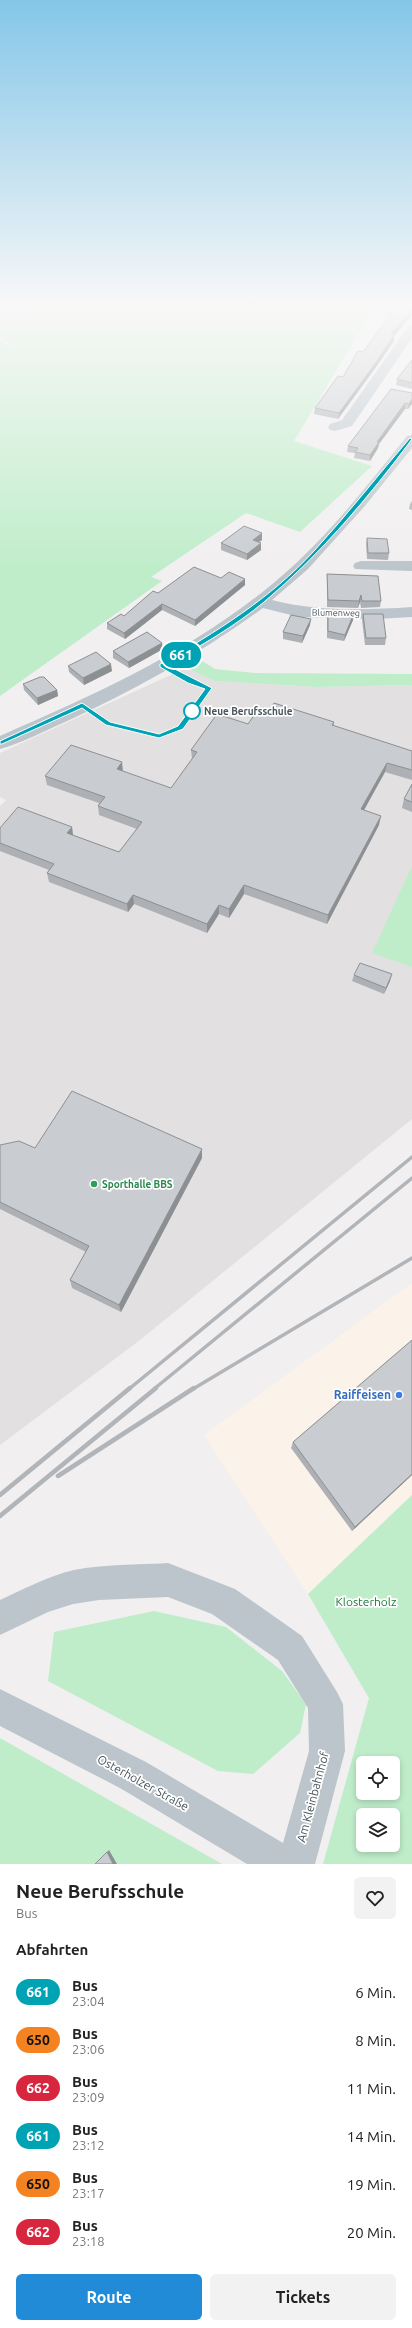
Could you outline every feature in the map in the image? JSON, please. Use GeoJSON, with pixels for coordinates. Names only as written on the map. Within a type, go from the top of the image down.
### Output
{"type":"FeatureCollection","features":[{"type":"Feature","properties":{"kind":"street"},"geometry":{"type":"LineString","coordinates":[[335,427],[347,423],[366,395]]}},
{"type":"Feature","properties":{"kind":"street"},"geometry":{"type":"LineString","coordinates":[[0,743],[108,693],[180,656],[208,640],[261,602],[315,553],[412,439]]}},
{"type":"Feature","properties":{"kind":"street"},"geometry":{"type":"LineString","coordinates":[[361,566],[412,566]]}},
{"type":"Feature","properties":{"kind":"street","name":"Blumenweg"},"geometry":{"type":"LineString","coordinates":[[261,602],[299,612],[376,614],[412,612]]}},
{"type":"Feature","properties":{"kind":"street","name":"Am Kleinbahnhof"},"geometry":{"type":"LineString","coordinates":[[0,1618],[42,1597],[73,1587],[99,1583],[168,1580],[223,1601],[290,1648],[325,1704],[327,1751],[296,1864]]}},
{"type":"Feature","properties":{"kind":"street","name":"Osterholzer Straße"},"geometry":{"type":"LineString","coordinates":[[0,1707],[133,1775],[283,1864]]}},
{"type":"Feature","properties":{"kind":"shaded area"},"geometry":{"type":"Polygon","coordinates":[[[186,668],[215,681],[316,687],[412,685],[412,1119],[140,1340],[0,1445],[0,806],[6,800],[0,797],[0,753],[186,668]]]}},
{"type":"Feature","properties":{"kind":"shaded area"},"geometry":{"type":"Polygon","coordinates":[[[412,1283],[412,1495],[308,1594],[204,1435],[412,1283]]]}},
{"type":"Feature","properties":{"kind":"green space"},"geometry":{"type":"Polygon","coordinates":[[[0,395],[322,395],[294,441],[372,466],[300,532],[246,513],[151,577],[162,581],[0,696],[0,395]]]}},
{"type":"Feature","properties":{"kind":"green space"},"geometry":{"type":"Polygon","coordinates":[[[202,661],[215,669],[255,673],[412,674],[412,685],[316,687],[215,681],[186,668],[202,661]]]}},
{"type":"Feature","properties":{"kind":"green space"},"geometry":{"type":"Polygon","coordinates":[[[412,866],[412,967],[372,953],[412,866]]]}},
{"type":"Feature","properties":{"kind":"green space","name":"Klosterholz"},"geometry":{"type":"Polygon","coordinates":[[[412,1495],[412,1864],[323,1864],[369,1698],[308,1594],[412,1495]]]}},
{"type":"Feature","properties":{"kind":"green space"},"geometry":{"type":"Polygon","coordinates":[[[154,1611],[226,1627],[282,1671],[306,1704],[300,1733],[253,1774],[218,1771],[48,1681],[54,1632],[154,1611]]]}},
{"type":"Feature","properties":{"kind":"green space"},"geometry":{"type":"Polygon","coordinates":[[[0,1738],[222,1864],[0,1864],[0,1738]]]}},
{"type":"Feature","properties":{"kind":"building"},"geometry":{"type":"Polygon","coordinates":[[[324,395],[352,395],[339,413],[315,408],[324,395]]]}},
{"type":"Feature","properties":{"kind":"building"},"geometry":{"type":"Polygon","coordinates":[[[386,395],[412,395],[412,399],[409,404],[405,403],[377,442],[379,442],[370,455],[355,452],[358,448],[348,446],[386,395]]]}},
{"type":"Feature","properties":{"kind":"building"},"geometry":{"type":"Polygon","coordinates":[[[244,526],[262,533],[253,540],[261,543],[247,554],[221,543],[244,526]]]}},
{"type":"Feature","properties":{"kind":"building"},"geometry":{"type":"Polygon","coordinates":[[[367,538],[387,539],[389,553],[368,553],[367,538]]]}},
{"type":"Feature","properties":{"kind":"building"},"geometry":{"type":"Polygon","coordinates":[[[194,567],[221,578],[229,572],[245,579],[195,620],[162,604],[124,633],[107,623],[121,614],[124,616],[153,591],[158,593],[194,567]]]}},
{"type":"Feature","properties":{"kind":"building"},"geometry":{"type":"Polygon","coordinates":[[[327,574],[378,576],[381,601],[362,601],[361,595],[359,601],[328,600],[327,574]]]}},
{"type":"Feature","properties":{"kind":"building"},"geometry":{"type":"Polygon","coordinates":[[[328,613],[354,613],[345,635],[328,631],[328,613]]]}},
{"type":"Feature","properties":{"kind":"building"},"geometry":{"type":"Polygon","coordinates":[[[363,614],[383,614],[386,638],[366,638],[363,614]]]}},
{"type":"Feature","properties":{"kind":"building"},"geometry":{"type":"Polygon","coordinates":[[[291,615],[311,619],[303,636],[283,632],[291,615]]]}},
{"type":"Feature","properties":{"kind":"building"},"geometry":{"type":"Polygon","coordinates":[[[147,632],[162,643],[128,662],[113,651],[147,632]]]}},
{"type":"Feature","properties":{"kind":"building"},"geometry":{"type":"Polygon","coordinates":[[[96,652],[111,664],[83,678],[68,666],[96,652]]]}},
{"type":"Feature","properties":{"kind":"building"},"geometry":{"type":"Polygon","coordinates":[[[40,677],[44,677],[57,690],[37,698],[23,684],[40,677]]]}},
{"type":"Feature","properties":{"kind":"building"},"geometry":{"type":"Polygon","coordinates":[[[274,703],[334,722],[332,725],[412,751],[412,770],[387,763],[361,809],[381,816],[328,915],[244,885],[229,909],[219,905],[207,924],[133,895],[127,904],[47,873],[54,864],[0,843],[0,828],[18,807],[72,827],[67,833],[119,852],[142,822],[98,806],[105,797],[45,776],[71,745],[122,762],[117,769],[171,788],[197,752],[191,750],[217,714],[248,724],[257,711],[266,714],[274,703]]]}},
{"type":"Feature","properties":{"kind":"building"},"geometry":{"type":"Polygon","coordinates":[[[412,784],[412,802],[404,799],[412,784]]]}},
{"type":"Feature","properties":{"kind":"building"},"geometry":{"type":"Polygon","coordinates":[[[360,963],[392,974],[386,988],[354,975],[360,963]]]}},
{"type":"Feature","properties":{"kind":"building","name":"Sporthalle BBS"},"geometry":{"type":"Polygon","coordinates":[[[72,1091],[202,1149],[119,1305],[70,1280],[89,1246],[0,1202],[0,1145],[19,1141],[35,1148],[72,1091]]]}},
{"type":"Feature","properties":{"kind":"building"},"geometry":{"type":"Polygon","coordinates":[[[412,1340],[412,1474],[355,1527],[293,1442],[412,1340]]]}},
{"type":"Feature","properties":{"kind":"building"},"geometry":{"type":"Polygon","coordinates":[[[107,1852],[113,1864],[95,1864],[107,1852]]]}},
{"type":"Feature","properties":{"kind":"railway"},"geometry":{"type":"LineString","coordinates":[[129,1389],[412,1157]]}},
{"type":"Feature","properties":{"kind":"railway"},"geometry":{"type":"LineString","coordinates":[[154,1389],[412,1178]]}},
{"type":"Feature","properties":{"kind":"railway"},"geometry":{"type":"LineString","coordinates":[[193,1389],[412,1258]]}},
{"type":"Feature","properties":{"kind":"railway"},"geometry":{"type":"LineString","coordinates":[[0,1495],[130,1388]]}},
{"type":"Feature","properties":{"kind":"railway"},"geometry":{"type":"LineString","coordinates":[[0,1516],[156,1388]]}},
{"type":"Feature","properties":{"kind":"railway"},"geometry":{"type":"LineString","coordinates":[[58,1476],[194,1388]]}},
{"type":"Feature","properties":{"kind":"bus line","name":"661"},"geometry":{"type":"LineString","coordinates":[[0,743],[82,705],[108,723],[159,736],[180,727],[209,688],[190,682],[162,665],[208,640],[261,602],[315,553],[385,473],[412,439]]}},
{"type":"Feature","properties":{"kind":"place","name":"Neue Berufsschule"},"geometry":{"type":"Point","coordinates":[192,711]}},
{"type":"Feature","properties":{"kind":"place","name":"Sporthalle BBS"},"geometry":{"type":"Point","coordinates":[94,1184]}},
{"type":"Feature","properties":{"kind":"place","name":"Raiffeisen"},"geometry":{"type":"Point","coordinates":[399,1395]}}]}
